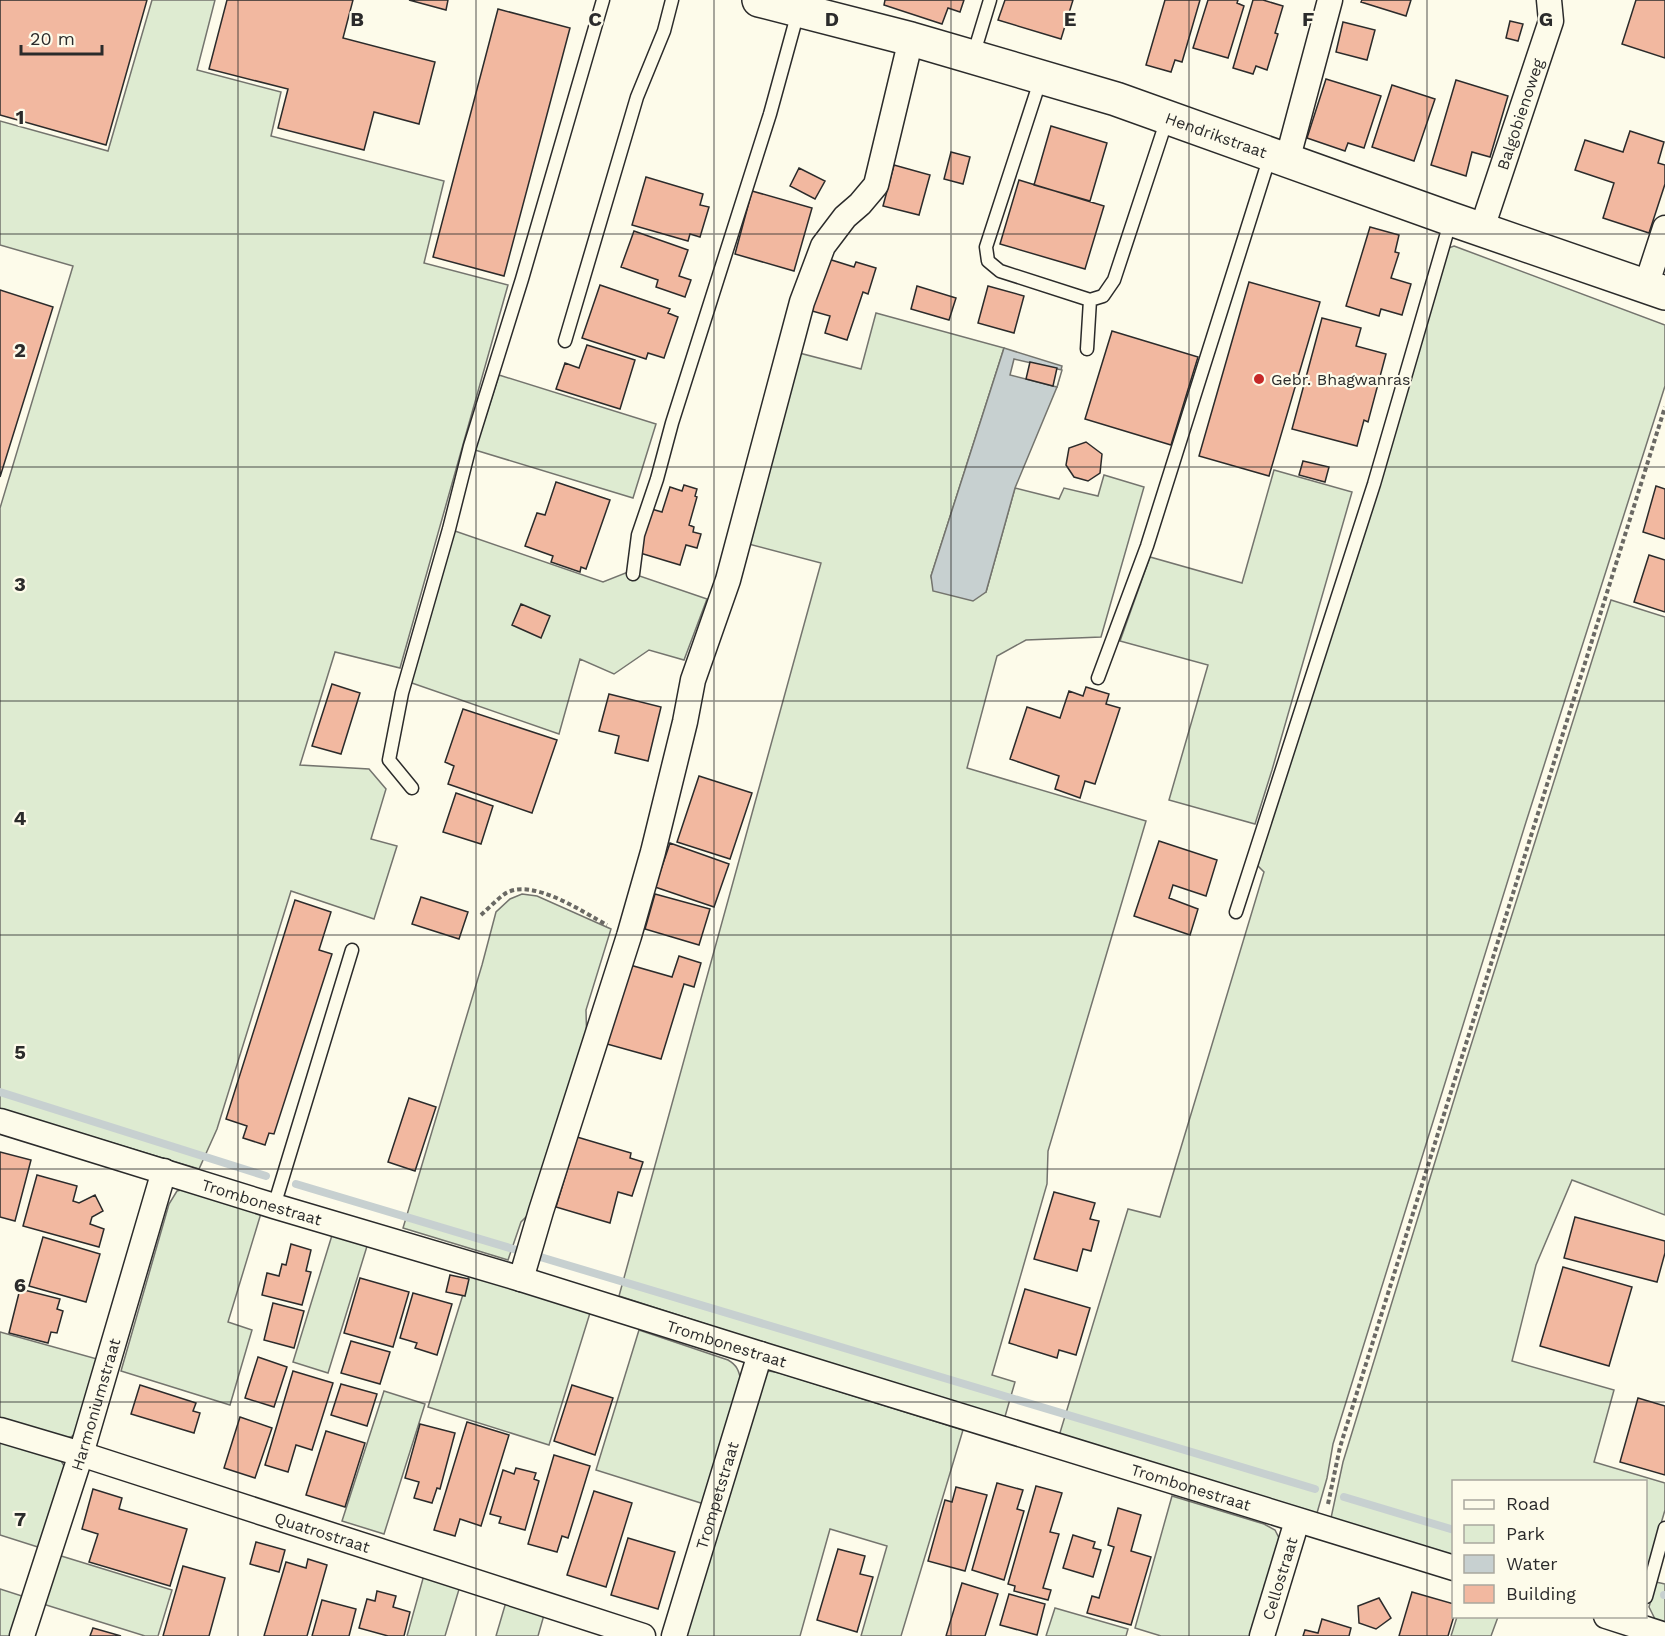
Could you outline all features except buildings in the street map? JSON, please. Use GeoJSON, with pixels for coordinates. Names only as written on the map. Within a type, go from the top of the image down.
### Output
{"type":"FeatureCollection","features":[{"type":"Feature","properties":{"kind":"street","name":"Hendrikstraat"},"geometry":{"type":"LineString","coordinates":[[759,0],[911,39],[1116,99],[1656,289]]}},
{"type":"Feature","properties":{"kind":"street"},"geometry":{"type":"LineString","coordinates":[[1279,158],[1330,0]]}},
{"type":"Feature","properties":{"kind":"street","name":"Balgobienoweg"},"geometry":{"type":"LineString","coordinates":[[1466,224],[1551,21],[1549,0]]}},
{"type":"Feature","properties":{"kind":"street"},"geometry":{"type":"LineString","coordinates":[[521,1279],[629,936],[653,852],[693,680],[728,580],[802,302],[823,246],[844,217],[876,186],[911,39]]}},
{"type":"Feature","properties":{"kind":"street"},"geometry":{"type":"LineString","coordinates":[[1656,289],[1665,228]]}},
{"type":"Feature","properties":{"kind":"street","name":"Trombonestraat"},"geometry":{"type":"LineString","coordinates":[[0,1121],[274,1206],[521,1279],[1452,1567]]}},
{"type":"Feature","properties":{"kind":"street","name":"Harmoniumstraat"},"geometry":{"type":"LineString","coordinates":[[22,1636],[81,1454],[164,1171]]}},
{"type":"Feature","properties":{"kind":"street","name":"Trompetstraat"},"geometry":{"type":"LineString","coordinates":[[674,1636],[760,1354]]}},
{"type":"Feature","properties":{"kind":"street","name":"Quatrostraat"},"geometry":{"type":"LineString","coordinates":[[0,1430],[81,1454],[643,1636]]}},
{"type":"Feature","properties":{"kind":"street","name":"Cellostraat"},"geometry":{"type":"LineString","coordinates":[[1262,1636],[1297,1521]]}},
{"type":"Feature","properties":{"kind":"street"},"geometry":{"type":"LineString","coordinates":[[1614,1618],[1638,1621],[1665,1635]]}},
{"type":"Feature","properties":{"kind":"lane"},"geometry":{"type":"LineString","coordinates":[[412,788],[389,760],[402,693],[470,446],[525,268],[603,0]]}},
{"type":"Feature","properties":{"kind":"lane"},"geometry":{"type":"LineString","coordinates":[[565,341],[637,97],[664,31],[672,0]]}},
{"type":"Feature","properties":{"kind":"lane"},"geometry":{"type":"LineString","coordinates":[[973,57],[990,0]]}},
{"type":"Feature","properties":{"kind":"lane"},"geometry":{"type":"LineString","coordinates":[[633,574],[638,535],[657,479],[709,302],[770,114],[798,11]]}},
{"type":"Feature","properties":{"kind":"lane"},"geometry":{"type":"LineString","coordinates":[[1041,77],[986,247],[988,261],[1000,271],[1090,300],[1103,296],[1114,280],[1168,117]]}},
{"type":"Feature","properties":{"kind":"lane"},"geometry":{"type":"LineString","coordinates":[[1098,678],[1147,546],[1279,158]]}},
{"type":"Feature","properties":{"kind":"lane"},"geometry":{"type":"LineString","coordinates":[[1236,912],[1374,484],[1466,224]]}},
{"type":"Feature","properties":{"kind":"lane"},"geometry":{"type":"LineString","coordinates":[[1087,350],[1090,300]]}},
{"type":"Feature","properties":{"kind":"lane"},"geometry":{"type":"LineString","coordinates":[[274,1206],[352,950]]}},
{"type":"Feature","properties":{"kind":"lane"},"geometry":{"type":"LineString","coordinates":[[1647,1593],[1665,1528]]}},
{"type":"Feature","properties":{"kind":"path"},"geometry":{"type":"LineString","coordinates":[[1323,1528],[1340,1447],[1665,407]]}},
{"type":"Feature","properties":{"kind":"path"},"geometry":{"type":"LineString","coordinates":[[481,915],[508,892],[522,889],[553,897],[629,936]]}},
{"type":"Feature","properties":{"kind":"green space"},"geometry":{"type":"Polygon","coordinates":[[[152,0],[215,0],[197,70],[281,92],[271,136],[444,181],[424,263],[508,285],[400,668],[335,652],[300,765],[369,769],[386,789],[371,839],[397,846],[374,919],[291,891],[217,1129],[199,1169],[0,1109],[0,508],[73,266],[0,245],[0,121],[108,151],[152,0]]]}},
{"type":"Feature","properties":{"kind":"green space"},"geometry":{"type":"Polygon","coordinates":[[[1454,246],[1665,325],[1665,386],[1526,822],[1333,1444],[1327,1478],[1317,1513],[1059,1436],[1128,1209],[1160,1217],[1264,872],[1257,865],[1440,251],[1454,246]]]}},
{"type":"Feature","properties":{"kind":"green space"},"geometry":{"type":"Polygon","coordinates":[[[876,313],[1004,348],[931,576],[934,590],[986,592],[1015,488],[1059,499],[1064,488],[1098,496],[1104,475],[1144,487],[1101,637],[1026,640],[997,656],[967,768],[1146,821],[1048,1151],[1047,1184],[992,1375],[1015,1382],[1004,1420],[619,1296],[821,563],[737,541],[780,348],[861,369],[876,313]]]}},
{"type":"Feature","properties":{"kind":"green space"},"geometry":{"type":"Polygon","coordinates":[[[499,375],[656,424],[633,498],[475,450],[499,375]]]}},
{"type":"Feature","properties":{"kind":"green space"},"geometry":{"type":"Polygon","coordinates":[[[1274,470],[1352,492],[1255,824],[1169,800],[1208,665],[1120,641],[1150,557],[1242,583],[1274,470]]]}},
{"type":"Feature","properties":{"kind":"green space"},"geometry":{"type":"Polygon","coordinates":[[[452,530],[603,582],[628,572],[707,599],[684,660],[649,650],[614,674],[580,659],[559,734],[409,682],[452,530]]]}},
{"type":"Feature","properties":{"kind":"green space"},"geometry":{"type":"Polygon","coordinates":[[[1611,600],[1665,617],[1665,1215],[1572,1180],[1536,1265],[1512,1361],[1614,1390],[1594,1462],[1665,1483],[1665,1510],[1647,1571],[1647,1480],[1452,1480],[1452,1556],[1331,1518],[1343,1462],[1611,600]]]}},
{"type":"Feature","properties":{"kind":"green space"},"geometry":{"type":"Polygon","coordinates":[[[522,894],[537,896],[611,929],[586,1010],[587,1052],[534,1209],[521,1222],[508,1260],[403,1228],[496,912],[510,899],[522,894]]]}},
{"type":"Feature","properties":{"kind":"green space"},"geometry":{"type":"Polygon","coordinates":[[[189,1188],[262,1210],[228,1322],[252,1330],[230,1405],[121,1371],[169,1204],[177,1191],[189,1188]]]}},
{"type":"Feature","properties":{"kind":"green space"},"geometry":{"type":"Polygon","coordinates":[[[333,1232],[368,1243],[328,1373],[293,1362],[333,1232]]]}},
{"type":"Feature","properties":{"kind":"green space"},"geometry":{"type":"Polygon","coordinates":[[[469,1275],[590,1313],[549,1445],[428,1407],[469,1275]]]}},
{"type":"Feature","properties":{"kind":"green space"},"geometry":{"type":"Polygon","coordinates":[[[639,1330],[728,1360],[738,1371],[741,1381],[704,1504],[596,1470],[639,1330]]]}},
{"type":"Feature","properties":{"kind":"green space"},"geometry":{"type":"Polygon","coordinates":[[[0,1332],[97,1359],[77,1432],[71,1437],[66,1438],[0,1420],[0,1332]]]}},
{"type":"Feature","properties":{"kind":"green space"},"geometry":{"type":"Polygon","coordinates":[[[769,1371],[963,1430],[901,1636],[861,1636],[887,1546],[830,1529],[800,1636],[686,1636],[762,1376],[769,1371]]]}},
{"type":"Feature","properties":{"kind":"green space"},"geometry":{"type":"Polygon","coordinates":[[[384,1391],[425,1404],[384,1534],[342,1521],[384,1391]]]}},
{"type":"Feature","properties":{"kind":"green space"},"geometry":{"type":"Polygon","coordinates":[[[0,1440],[60,1459],[64,1466],[64,1473],[41,1548],[0,1535],[0,1440]]]}},
{"type":"Feature","properties":{"kind":"green space"},"geometry":{"type":"Polygon","coordinates":[[[1172,1496],[1264,1524],[1275,1530],[1279,1538],[1279,1549],[1254,1636],[1161,1636],[1135,1628],[1172,1496]]]}},
{"type":"Feature","properties":{"kind":"green space"},"geometry":{"type":"Polygon","coordinates":[[[58,1555],[172,1590],[158,1636],[145,1636],[43,1604],[58,1555]]]}},
{"type":"Feature","properties":{"kind":"green space"},"geometry":{"type":"Polygon","coordinates":[[[424,1575],[460,1586],[445,1636],[407,1636],[424,1575]]]}},
{"type":"Feature","properties":{"kind":"green space"},"geometry":{"type":"Polygon","coordinates":[[[1656,1582],[1665,1584],[1665,1623],[1656,1621],[1649,1607],[1656,1582]]]}},
{"type":"Feature","properties":{"kind":"green space"},"geometry":{"type":"Polygon","coordinates":[[[0,1589],[25,1597],[13,1636],[0,1636],[0,1589]]]}},
{"type":"Feature","properties":{"kind":"green space"},"geometry":{"type":"Polygon","coordinates":[[[506,1602],[544,1615],[538,1636],[496,1636],[506,1602]]]}},
{"type":"Feature","properties":{"kind":"green space"},"geometry":{"type":"Polygon","coordinates":[[[1055,1608],[1128,1629],[1126,1636],[1046,1636],[1055,1608]]]}},
{"type":"Feature","properties":{"kind":"green space"},"geometry":{"type":"Polygon","coordinates":[[[1456,1618],[1498,1618],[1491,1636],[1451,1636],[1456,1618]]]}},
{"type":"Feature","properties":{"kind":"water"},"geometry":{"type":"Polygon","coordinates":[[[1004,348],[1062,366],[1057,387],[1015,488],[986,592],[973,601],[933,591],[931,576],[1004,348]]]}},
{"type":"Feature","properties":{"kind":"pier"},"geometry":{"type":"Polygon","coordinates":[[[1014,359],[1062,370],[1057,387],[1010,375],[1014,359]]]}},
{"type":"Feature","properties":{"kind":"waterway"},"geometry":{"type":"LineString","coordinates":[[0,1092],[266,1176]]}},
{"type":"Feature","properties":{"kind":"waterway"},"geometry":{"type":"LineString","coordinates":[[296,1184],[520,1251]]}},
{"type":"Feature","properties":{"kind":"waterway"},"geometry":{"type":"LineString","coordinates":[[537,1256],[1315,1489]]}},
{"type":"Feature","properties":{"kind":"waterway"},"geometry":{"type":"LineString","coordinates":[[1344,1497],[1452,1529]]}},
{"type":"Feature","properties":{"kind":"place","name":"Gebr. Bhagwanras"},"geometry":{"type":"Point","coordinates":[1259,379]}}]}
